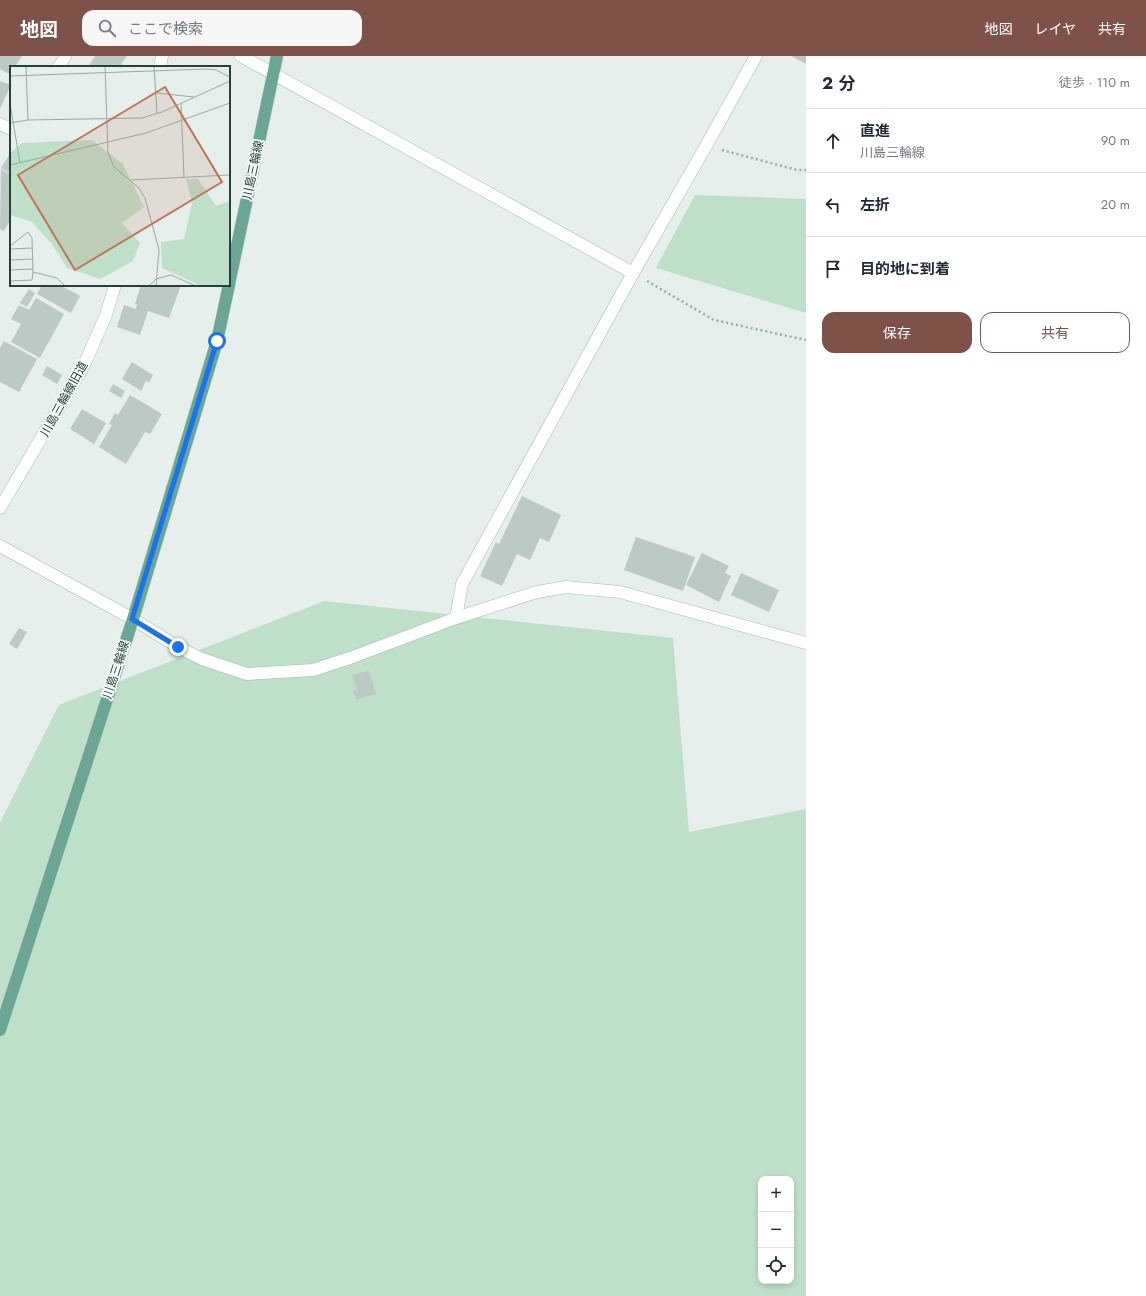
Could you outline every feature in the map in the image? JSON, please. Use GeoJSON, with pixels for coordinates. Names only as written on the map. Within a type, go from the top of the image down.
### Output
{"type":"FeatureCollection","features":[{"type":"Feature","properties":{"kind":"main road","name":"川島三輪線"},"geometry":{"type":"LineString","coordinates":[[230,279],[276,56]]}},
{"type":"Feature","properties":{"kind":"main road","name":"川島三輪線"},"geometry":{"type":"LineString","coordinates":[[0,1030],[132,619],[217,341],[229,286]]}},
{"type":"Feature","properties":{"kind":"street"},"geometry":{"type":"LineString","coordinates":[[160,66],[162,56]]}},
{"type":"Feature","properties":{"kind":"street"},"geometry":{"type":"LineString","coordinates":[[241,56],[633,273]]}},
{"type":"Feature","properties":{"kind":"street"},"geometry":{"type":"LineString","coordinates":[[456,618],[462,584],[633,273],[756,56]]}},
{"type":"Feature","properties":{"kind":"street"},"geometry":{"type":"LineString","coordinates":[[0,124],[10,129]]}},
{"type":"Feature","properties":{"kind":"street","name":"川島三輪線旧道"},"geometry":{"type":"LineString","coordinates":[[0,508],[84,366],[106,315],[115,286]]}},
{"type":"Feature","properties":{"kind":"street"},"geometry":{"type":"LineString","coordinates":[[0,546],[132,619],[178,647],[202,659],[247,674],[313,670],[350,658],[456,618],[537,592],[566,587],[620,592],[806,643]]}},
{"type":"Feature","properties":{"kind":"lane"},"geometry":{"type":"LineString","coordinates":[[59,66],[66,56]]}},
{"type":"Feature","properties":{"kind":"path"},"geometry":{"type":"LineString","coordinates":[[706,146],[796,170],[806,170]]}},
{"type":"Feature","properties":{"kind":"path"},"geometry":{"type":"LineString","coordinates":[[633,273],[714,320],[806,340]]}},
{"type":"Feature","properties":{"kind":"green space"},"geometry":{"type":"Polygon","coordinates":[[[695,195],[806,199],[806,313],[656,268],[695,195]]]}},
{"type":"Feature","properties":{"kind":"green space"},"geometry":{"type":"Polygon","coordinates":[[[324,601],[673,638],[689,832],[806,809],[806,1296],[0,1296],[0,823],[59,705],[324,601]]]}},
{"type":"Feature","properties":{"kind":"building"},"geometry":{"type":"Polygon","coordinates":[[[0,56],[22,56],[16,66],[10,66],[10,74],[0,69],[0,56]]]}},
{"type":"Feature","properties":{"kind":"building"},"geometry":{"type":"Polygon","coordinates":[[[95,56],[127,56],[121,64],[124,66],[89,66],[95,56]]]}},
{"type":"Feature","properties":{"kind":"building"},"geometry":{"type":"Polygon","coordinates":[[[791,56],[806,56],[806,64],[791,56]]]}},
{"type":"Feature","properties":{"kind":"building"},"geometry":{"type":"Polygon","coordinates":[[[0,81],[10,85],[10,87],[0,109],[0,81]]]}},
{"type":"Feature","properties":{"kind":"building"},"geometry":{"type":"Polygon","coordinates":[[[10,154],[10,173],[1,168],[10,154]]]}},
{"type":"Feature","properties":{"kind":"building"},"geometry":{"type":"Polygon","coordinates":[[[1,169],[10,174],[10,221],[4,231],[0,229],[1,169]]]}},
{"type":"Feature","properties":{"kind":"building"},"geometry":{"type":"Polygon","coordinates":[[[41,286],[62,286],[80,296],[71,313],[37,294],[41,286]]]}},
{"type":"Feature","properties":{"kind":"building"},"geometry":{"type":"Polygon","coordinates":[[[141,286],[181,286],[169,318],[148,311],[140,335],[117,327],[124,305],[136,309],[137,304],[135,304],[141,286]]]}},
{"type":"Feature","properties":{"kind":"building"},"geometry":{"type":"Polygon","coordinates":[[[29,289],[35,293],[27,307],[20,303],[29,289]]]}},
{"type":"Feature","properties":{"kind":"building"},"geometry":{"type":"Polygon","coordinates":[[[36,298],[64,314],[40,358],[11,342],[21,324],[11,319],[19,305],[29,310],[36,298]]]}},
{"type":"Feature","properties":{"kind":"building"},"geometry":{"type":"Polygon","coordinates":[[[4,341],[37,359],[19,392],[0,382],[0,348],[4,341]]]}},
{"type":"Feature","properties":{"kind":"building"},"geometry":{"type":"Polygon","coordinates":[[[132,362],[153,375],[149,383],[146,381],[141,391],[122,379],[132,362]]]}},
{"type":"Feature","properties":{"kind":"building"},"geometry":{"type":"Polygon","coordinates":[[[47,366],[62,375],[57,384],[42,375],[47,366]]]}},
{"type":"Feature","properties":{"kind":"building"},"geometry":{"type":"Polygon","coordinates":[[[113,384],[125,391],[121,398],[109,391],[113,384]]]}},
{"type":"Feature","properties":{"kind":"building"},"geometry":{"type":"Polygon","coordinates":[[[130,395],[162,414],[150,434],[145,432],[126,464],[99,447],[112,425],[109,424],[115,413],[118,415],[130,395]]]}},
{"type":"Feature","properties":{"kind":"building"},"geometry":{"type":"Polygon","coordinates":[[[82,409],[106,423],[94,444],[70,429],[82,409]]]}},
{"type":"Feature","properties":{"kind":"building"},"geometry":{"type":"Polygon","coordinates":[[[522,496],[561,515],[549,542],[540,538],[530,560],[517,554],[502,586],[480,576],[496,542],[499,544],[522,496]]]}},
{"type":"Feature","properties":{"kind":"building"},"geometry":{"type":"Polygon","coordinates":[[[636,537],[695,557],[683,591],[624,570],[636,537]]]}},
{"type":"Feature","properties":{"kind":"building"},"geometry":{"type":"Polygon","coordinates":[[[702,553],[729,566],[725,573],[731,576],[719,602],[686,585],[702,553]]]}},
{"type":"Feature","properties":{"kind":"building"},"geometry":{"type":"Polygon","coordinates":[[[741,573],[779,590],[769,612],[731,595],[741,573]]]}},
{"type":"Feature","properties":{"kind":"building"},"geometry":{"type":"Polygon","coordinates":[[[19,628],[27,632],[17,649],[9,644],[19,628]]]}},
{"type":"Feature","properties":{"kind":"building"},"geometry":{"type":"Polygon","coordinates":[[[369,671],[376,694],[356,700],[353,691],[357,690],[352,675],[369,671]]]}},
{"type":"Feature","properties":{"kind":"route"},"geometry":{"type":"LineString","coordinates":[[178,647],[132,619],[217,341]]}}]}
